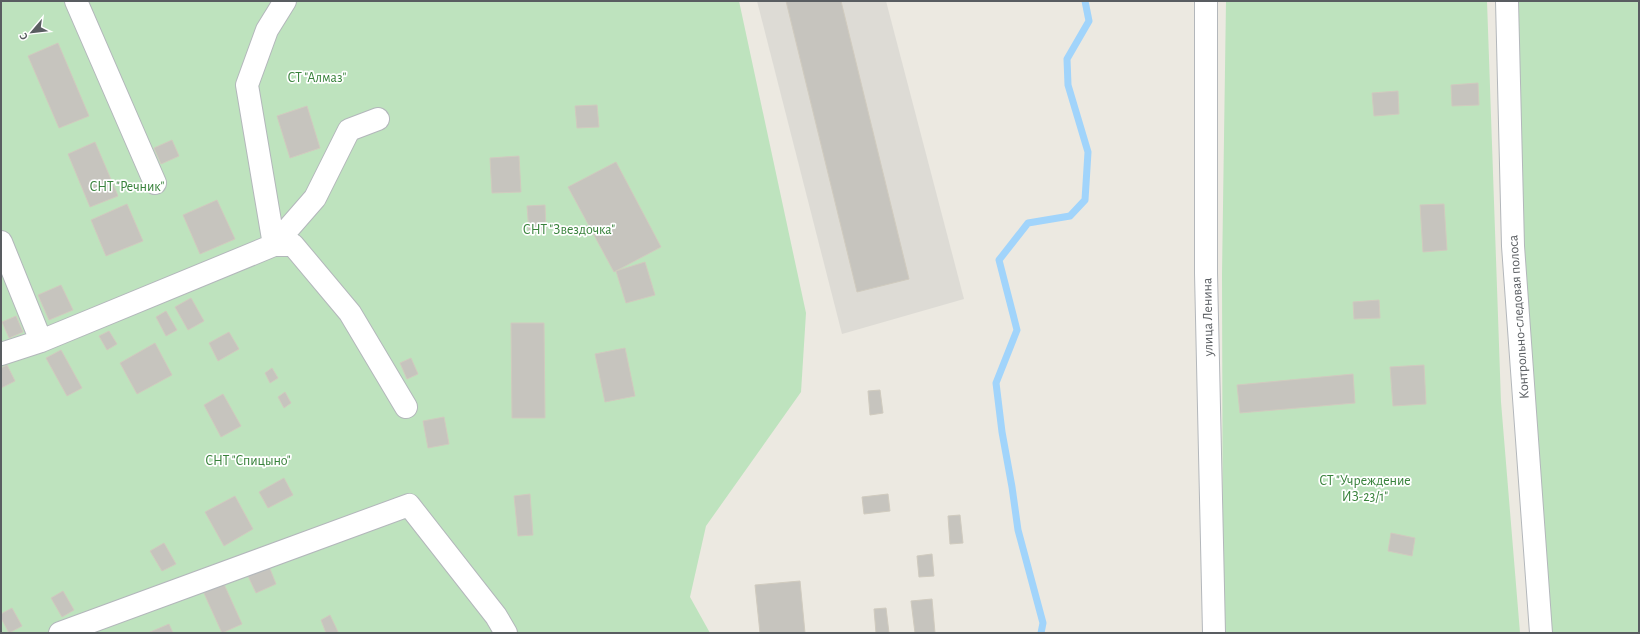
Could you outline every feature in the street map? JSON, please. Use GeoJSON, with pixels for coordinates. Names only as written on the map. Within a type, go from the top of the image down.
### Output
{"type":"FeatureCollection","features":[{"type":"Feature","properties":{"kind":"street"},"geometry":{"type":"LineString","coordinates":[[76,1],[155,182]]}},
{"type":"Feature","properties":{"kind":"street"},"geometry":{"type":"LineString","coordinates":[[274,245],[247,85],[267,30],[285,1]]}},
{"type":"Feature","properties":{"kind":"street","name":"улица Ленина"},"geometry":{"type":"LineString","coordinates":[[1206,1],[1206,273],[1214,633]]}},
{"type":"Feature","properties":{"kind":"street","name":"Контрольно-следовая полоса"},"geometry":{"type":"LineString","coordinates":[[1507,1],[1513,246],[1541,633]]}},
{"type":"Feature","properties":{"kind":"street"},"geometry":{"type":"LineString","coordinates":[[274,245],[315,198],[349,130],[378,118]]}},
{"type":"Feature","properties":{"kind":"street"},"geometry":{"type":"LineString","coordinates":[[1,242],[41,341]]}},
{"type":"Feature","properties":{"kind":"street"},"geometry":{"type":"LineString","coordinates":[[1,354],[41,341],[274,245],[293,245],[350,313],[406,407]]}},
{"type":"Feature","properties":{"kind":"street"},"geometry":{"type":"LineString","coordinates":[[60,633],[409,505],[496,616],[506,633]]}},
{"type":"Feature","properties":{"kind":"shaded area"},"geometry":{"type":"Polygon","coordinates":[[[757,1],[886,1],[964,299],[842,334],[757,1]]]}},
{"type":"Feature","properties":{"kind":"green space"},"geometry":{"type":"Polygon","coordinates":[[[1,1],[739,1],[806,313],[801,392],[706,526],[690,597],[710,633],[1,633],[1,1]]]}},
{"type":"Feature","properties":{"kind":"green space","name":"СТ \"Учреждение ИЗ-23/1\""},"geometry":{"type":"Polygon","coordinates":[[[1226,1],[1487,1],[1501,402],[1520,633],[1223,633],[1222,275],[1226,1]]]}},
{"type":"Feature","properties":{"kind":"green space"},"geometry":{"type":"Polygon","coordinates":[[[1513,1],[1639,1],[1639,633],[1542,633],[1513,1]]]}},
{"type":"Feature","properties":{"kind":"building"},"geometry":{"type":"Polygon","coordinates":[[[786,1],[841,1],[909,279],[857,292],[786,1]]]}},
{"type":"Feature","properties":{"kind":"building"},"geometry":{"type":"Polygon","coordinates":[[[58,43],[89,116],[59,128],[28,56],[58,43]]]}},
{"type":"Feature","properties":{"kind":"building"},"geometry":{"type":"Polygon","coordinates":[[[1478,83],[1479,105],[1452,106],[1451,85],[1478,83]]]}},
{"type":"Feature","properties":{"kind":"building"},"geometry":{"type":"Polygon","coordinates":[[[1398,91],[1399,114],[1374,116],[1372,93],[1398,91]]]}},
{"type":"Feature","properties":{"kind":"building"},"geometry":{"type":"Polygon","coordinates":[[[597,105],[599,127],[577,128],[575,106],[597,105]]]}},
{"type":"Feature","properties":{"kind":"building"},"geometry":{"type":"Polygon","coordinates":[[[307,106],[320,148],[290,158],[277,116],[307,106]]]}},
{"type":"Feature","properties":{"kind":"building"},"geometry":{"type":"Polygon","coordinates":[[[172,140],[179,156],[161,164],[154,148],[172,140]]]}},
{"type":"Feature","properties":{"kind":"building"},"geometry":{"type":"Polygon","coordinates":[[[95,142],[118,196],[90,207],[68,154],[95,142]]]}},
{"type":"Feature","properties":{"kind":"building"},"geometry":{"type":"Polygon","coordinates":[[[519,156],[521,192],[492,193],[490,158],[519,156]]]}},
{"type":"Feature","properties":{"kind":"building"},"geometry":{"type":"Polygon","coordinates":[[[616,162],[661,247],[614,272],[568,187],[616,162]]]}},
{"type":"Feature","properties":{"kind":"building"},"geometry":{"type":"Polygon","coordinates":[[[217,200],[235,239],[200,254],[183,215],[217,200]]]}},
{"type":"Feature","properties":{"kind":"building"},"geometry":{"type":"Polygon","coordinates":[[[127,204],[143,241],[106,256],[91,220],[127,204]]]}},
{"type":"Feature","properties":{"kind":"building"},"geometry":{"type":"Polygon","coordinates":[[[1444,204],[1447,250],[1423,252],[1420,205],[1444,204]]]}},
{"type":"Feature","properties":{"kind":"building"},"geometry":{"type":"Polygon","coordinates":[[[545,205],[546,231],[529,232],[527,206],[545,205]]]}},
{"type":"Feature","properties":{"kind":"building"},"geometry":{"type":"Polygon","coordinates":[[[645,262],[655,295],[626,303],[616,271],[645,262]]]}},
{"type":"Feature","properties":{"kind":"building"},"geometry":{"type":"Polygon","coordinates":[[[61,285],[73,310],[49,320],[38,295],[61,285]]]}},
{"type":"Feature","properties":{"kind":"building"},"geometry":{"type":"Polygon","coordinates":[[[191,298],[204,321],[188,330],[175,307],[191,298]]]}},
{"type":"Feature","properties":{"kind":"building"},"geometry":{"type":"Polygon","coordinates":[[[1379,300],[1380,318],[1354,319],[1353,302],[1379,300]]]}},
{"type":"Feature","properties":{"kind":"building"},"geometry":{"type":"Polygon","coordinates":[[[166,311],[177,330],[166,336],[156,317],[166,311]]]}},
{"type":"Feature","properties":{"kind":"building"},"geometry":{"type":"Polygon","coordinates":[[[16,316],[23,332],[9,338],[2,322],[16,316]]]}},
{"type":"Feature","properties":{"kind":"building"},"geometry":{"type":"Polygon","coordinates":[[[511,323],[544,323],[545,418],[512,418],[511,323]]]}},
{"type":"Feature","properties":{"kind":"building"},"geometry":{"type":"Polygon","coordinates":[[[109,331],[117,344],[107,350],[99,336],[109,331]]]}},
{"type":"Feature","properties":{"kind":"building"},"geometry":{"type":"Polygon","coordinates":[[[229,332],[239,349],[218,361],[209,343],[229,332]]]}},
{"type":"Feature","properties":{"kind":"building"},"geometry":{"type":"Polygon","coordinates":[[[155,343],[172,375],[137,394],[120,363],[155,343]]]}},
{"type":"Feature","properties":{"kind":"building"},"geometry":{"type":"Polygon","coordinates":[[[625,348],[635,396],[605,402],[595,354],[625,348]]]}},
{"type":"Feature","properties":{"kind":"building"},"geometry":{"type":"Polygon","coordinates":[[[61,350],[82,388],[67,396],[46,358],[61,350]]]}},
{"type":"Feature","properties":{"kind":"building"},"geometry":{"type":"Polygon","coordinates":[[[411,358],[418,374],[407,379],[400,363],[411,358]]]}},
{"type":"Feature","properties":{"kind":"building"},"geometry":{"type":"Polygon","coordinates":[[[7,365],[15,381],[1,388],[1,368],[7,365]]]}},
{"type":"Feature","properties":{"kind":"building"},"geometry":{"type":"Polygon","coordinates":[[[1424,365],[1426,404],[1393,406],[1390,367],[1424,365]]]}},
{"type":"Feature","properties":{"kind":"building"},"geometry":{"type":"Polygon","coordinates":[[[272,368],[278,378],[270,383],[265,373],[272,368]]]}},
{"type":"Feature","properties":{"kind":"building"},"geometry":{"type":"Polygon","coordinates":[[[1353,374],[1355,403],[1240,413],[1237,385],[1353,374]]]}},
{"type":"Feature","properties":{"kind":"building"},"geometry":{"type":"Polygon","coordinates":[[[880,390],[883,413],[870,415],[868,391],[880,390]]]}},
{"type":"Feature","properties":{"kind":"building"},"geometry":{"type":"Polygon","coordinates":[[[285,392],[291,403],[284,408],[278,397],[285,392]]]}},
{"type":"Feature","properties":{"kind":"building"},"geometry":{"type":"Polygon","coordinates":[[[223,394],[241,426],[221,437],[204,405],[223,394]]]}},
{"type":"Feature","properties":{"kind":"building"},"geometry":{"type":"Polygon","coordinates":[[[444,417],[449,444],[428,448],[423,421],[444,417]]]}},
{"type":"Feature","properties":{"kind":"building"},"geometry":{"type":"Polygon","coordinates":[[[284,478],[293,495],[268,508],[259,492],[284,478]]]}},
{"type":"Feature","properties":{"kind":"building"},"geometry":{"type":"Polygon","coordinates":[[[530,494],[533,535],[518,536],[514,496],[530,494]]]}},
{"type":"Feature","properties":{"kind":"building"},"geometry":{"type":"Polygon","coordinates":[[[888,494],[890,511],[864,514],[862,497],[888,494]]]}},
{"type":"Feature","properties":{"kind":"building"},"geometry":{"type":"Polygon","coordinates":[[[235,496],[253,529],[224,546],[205,512],[235,496]]]}},
{"type":"Feature","properties":{"kind":"building"},"geometry":{"type":"Polygon","coordinates":[[[960,515],[963,543],[950,544],[948,516],[960,515]]]}},
{"type":"Feature","properties":{"kind":"building"},"geometry":{"type":"Polygon","coordinates":[[[1391,533],[1415,538],[1412,556],[1388,551],[1391,533]]]}},
{"type":"Feature","properties":{"kind":"building"},"geometry":{"type":"Polygon","coordinates":[[[164,543],[176,564],[162,571],[150,551],[164,543]]]}},
{"type":"Feature","properties":{"kind":"building"},"geometry":{"type":"Polygon","coordinates":[[[932,554],[934,576],[919,577],[917,556],[932,554]]]}},
{"type":"Feature","properties":{"kind":"building"},"geometry":{"type":"Polygon","coordinates":[[[268,564],[276,584],[256,593],[247,574],[268,564]]]}},
{"type":"Feature","properties":{"kind":"building"},"geometry":{"type":"Polygon","coordinates":[[[800,581],[805,633],[760,633],[755,585],[800,581]]]}},
{"type":"Feature","properties":{"kind":"building"},"geometry":{"type":"Polygon","coordinates":[[[223,582],[242,624],[222,633],[203,591],[223,582]]]}},
{"type":"Feature","properties":{"kind":"building"},"geometry":{"type":"Polygon","coordinates":[[[63,591],[74,610],[62,617],[51,598],[63,591]]]}},
{"type":"Feature","properties":{"kind":"building"},"geometry":{"type":"Polygon","coordinates":[[[932,599],[935,633],[915,633],[911,601],[932,599]]]}},
{"type":"Feature","properties":{"kind":"building"},"geometry":{"type":"Polygon","coordinates":[[[12,608],[22,626],[9,633],[1,618],[1,614],[12,608]]]}},
{"type":"Feature","properties":{"kind":"building"},"geometry":{"type":"Polygon","coordinates":[[[886,608],[889,633],[876,633],[874,609],[886,608]]]}},
{"type":"Feature","properties":{"kind":"building"},"geometry":{"type":"Polygon","coordinates":[[[330,615],[338,632],[337,633],[326,633],[321,620],[330,615]]]}},
{"type":"Feature","properties":{"kind":"building"},"geometry":{"type":"Polygon","coordinates":[[[169,624],[173,633],[148,633],[169,624]]]}},
{"type":"Feature","properties":{"kind":"waterway"},"geometry":{"type":"LineString","coordinates":[[1041,633],[1043,623],[1018,530],[1002,432],[996,383],[1017,330],[999,260],[1028,223],[1070,216],[1085,200],[1088,152],[1068,85],[1067,59],[1089,21],[1085,1]]}},
{"type":"Feature","properties":{"kind":"park label","name":"СТ \"Алмаз\""},"geometry":{"type":"Point","coordinates":[317,77]}},
{"type":"Feature","properties":{"kind":"park label","name":"СНТ \"Речник\""},"geometry":{"type":"Point","coordinates":[127,186]}},
{"type":"Feature","properties":{"kind":"park label","name":"СНТ \"Звездочка\""},"geometry":{"type":"Point","coordinates":[569,229]}},
{"type":"Feature","properties":{"kind":"park label","name":"СНТ \"Спицыно\""},"geometry":{"type":"Point","coordinates":[248,460]}}]}
